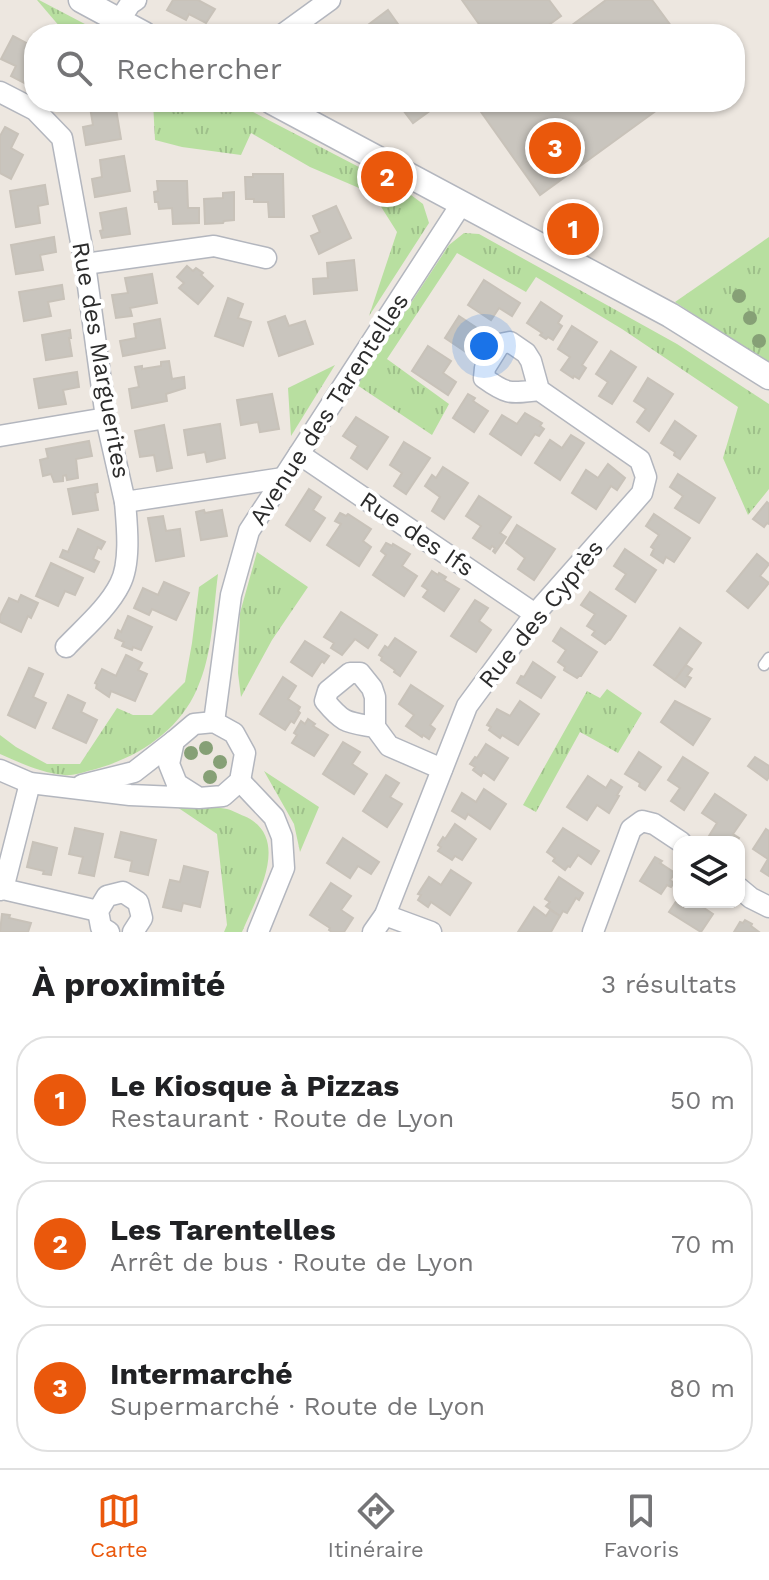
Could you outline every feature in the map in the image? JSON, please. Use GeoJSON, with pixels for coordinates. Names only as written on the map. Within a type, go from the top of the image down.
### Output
{"type":"FeatureCollection","features":[{"type":"Feature","properties":{"kind":"street"},"geometry":{"type":"LineString","coordinates":[[81,0],[125,24]]}},
{"type":"Feature","properties":{"kind":"street"},"geometry":{"type":"LineString","coordinates":[[119,21],[136,0]]}},
{"type":"Feature","properties":{"kind":"street"},"geometry":{"type":"LineString","coordinates":[[297,24],[330,0]]}},
{"type":"Feature","properties":{"kind":"street","name":"Rue des Marguerites"},"geometry":{"type":"LineString","coordinates":[[0,92],[24,104]]}},
{"type":"Feature","properties":{"kind":"street","name":"Rue des Marguerites"},"geometry":{"type":"LineString","coordinates":[[37,112],[62,138],[85,264],[106,418],[125,502],[283,478]]}},
{"type":"Feature","properties":{"kind":"street"},"geometry":{"type":"LineString","coordinates":[[291,112],[670,315],[769,377]]}},
{"type":"Feature","properties":{"kind":"street","name":"Avenue des Tarentelles"},"geometry":{"type":"LineString","coordinates":[[214,722],[231,595],[249,531],[462,203]]}},
{"type":"Feature","properties":{"kind":"street"},"geometry":{"type":"LineString","coordinates":[[85,264],[214,246],[266,258]]}},
{"type":"Feature","properties":{"kind":"street","name":"Rue des Cyprès"},"geometry":{"type":"LineString","coordinates":[[379,923],[467,706],[535,614],[642,493],[646,477],[640,460],[539,390]]}},
{"type":"Feature","properties":{"kind":"street"},"geometry":{"type":"LineString","coordinates":[[0,436],[106,418]]}},
{"type":"Feature","properties":{"kind":"street","name":"Rue des Ifs"},"geometry":{"type":"LineString","coordinates":[[299,454],[535,614]]}},
{"type":"Feature","properties":{"kind":"street"},"geometry":{"type":"LineString","coordinates":[[66,647],[122,583],[128,545],[125,502]]}},
{"type":"Feature","properties":{"kind":"street"},"geometry":{"type":"LineString","coordinates":[[0,770],[30,783],[71,788],[130,795],[199,798],[223,796],[240,781],[245,753],[234,733],[214,722],[194,724],[134,772],[71,788]]}},
{"type":"Feature","properties":{"kind":"street"},"geometry":{"type":"LineString","coordinates":[[375,727],[389,746],[442,769]]}},
{"type":"Feature","properties":{"kind":"street"},"geometry":{"type":"LineString","coordinates":[[174,741],[169,764],[177,784],[199,798]]}},
{"type":"Feature","properties":{"kind":"street"},"geometry":{"type":"LineString","coordinates":[[240,781],[274,817],[282,837],[284,868],[258,932]]}},
{"type":"Feature","properties":{"kind":"street"},"geometry":{"type":"LineString","coordinates":[[30,783],[2,889],[98,911]]}},
{"type":"Feature","properties":{"kind":"street"},"geometry":{"type":"LineString","coordinates":[[593,932],[631,829],[642,821],[654,824],[673,837]]}},
{"type":"Feature","properties":{"kind":"street"},"geometry":{"type":"LineString","coordinates":[[109,932],[101,927],[98,911],[107,896],[123,892],[138,902],[142,918],[133,932]]}},
{"type":"Feature","properties":{"kind":"street"},"geometry":{"type":"LineString","coordinates":[[745,893],[769,907]]}},
{"type":"Feature","properties":{"kind":"street"},"geometry":{"type":"LineString","coordinates":[[379,923],[431,932]]}},
{"type":"Feature","properties":{"kind":"green space"},"geometry":{"type":"Polygon","coordinates":[[[37,0],[85,24],[57,24],[37,0]]]}},
{"type":"Feature","properties":{"kind":"green space"},"geometry":{"type":"Polygon","coordinates":[[[154,112],[253,112],[407,192],[423,204],[429,223],[369,316],[397,232],[373,194],[310,167],[251,133],[241,155],[155,140],[154,112]]]}},
{"type":"Feature","properties":{"kind":"green space"},"geometry":{"type":"Polygon","coordinates":[[[464,233],[479,234],[677,344],[769,404],[769,489],[748,515],[723,458],[738,407],[622,329],[536,277],[526,292],[457,253],[387,359],[449,404],[432,435],[357,385],[449,245],[464,233]]]}},
{"type":"Feature","properties":{"kind":"green space"},"geometry":{"type":"Polygon","coordinates":[[[769,237],[769,364],[675,302],[769,237]]]}},
{"type":"Feature","properties":{"kind":"green space"},"geometry":{"type":"Polygon","coordinates":[[[335,365],[291,436],[288,388],[335,365]]]}},
{"type":"Feature","properties":{"kind":"green space"},"geometry":{"type":"Polygon","coordinates":[[[257,552],[308,587],[272,640],[241,697],[238,673],[240,613],[257,552]]]}},
{"type":"Feature","properties":{"kind":"green space"},"geometry":{"type":"Polygon","coordinates":[[[218,574],[212,633],[197,689],[178,719],[153,742],[122,760],[73,775],[39,770],[0,754],[0,735],[47,764],[80,764],[117,708],[133,715],[152,715],[185,682],[199,587],[218,574]]]}},
{"type":"Feature","properties":{"kind":"green space"},"geometry":{"type":"Polygon","coordinates":[[[607,689],[642,713],[618,753],[580,732],[536,812],[523,805],[587,691],[600,698],[607,689]]]}},
{"type":"Feature","properties":{"kind":"green space"},"geometry":{"type":"Polygon","coordinates":[[[264,771],[319,807],[300,852],[294,824],[264,771]]]}},
{"type":"Feature","properties":{"kind":"green space"},"geometry":{"type":"Polygon","coordinates":[[[177,807],[231,810],[259,826],[266,838],[269,853],[267,869],[242,932],[224,932],[227,925],[217,834],[177,807]]]}},
{"type":"Feature","properties":{"kind":"building"},"geometry":{"type":"Polygon","coordinates":[[[173,0],[198,0],[215,9],[206,23],[189,14],[186,20],[167,10],[173,0]]]}},
{"type":"Feature","properties":{"kind":"building"},"geometry":{"type":"Polygon","coordinates":[[[462,0],[549,0],[561,16],[550,24],[479,24],[462,0]]]}},
{"type":"Feature","properties":{"kind":"building"},"geometry":{"type":"Polygon","coordinates":[[[606,0],[652,0],[670,24],[574,24],[606,0]]]}},
{"type":"Feature","properties":{"kind":"building"},"geometry":{"type":"Polygon","coordinates":[[[388,10],[398,24],[369,24],[388,10]]]}},
{"type":"Feature","properties":{"kind":"building"},"geometry":{"type":"Polygon","coordinates":[[[13,36],[24,42],[24,83],[11,76],[16,66],[1,59],[13,36]]]}},
{"type":"Feature","properties":{"kind":"building"},"geometry":{"type":"Polygon","coordinates":[[[91,112],[116,112],[121,139],[86,145],[83,127],[93,125],[91,112]]]}},
{"type":"Feature","properties":{"kind":"building"},"geometry":{"type":"Polygon","coordinates":[[[405,112],[428,112],[413,123],[405,112]]]}},
{"type":"Feature","properties":{"kind":"building"},"geometry":{"type":"Polygon","coordinates":[[[481,112],[654,112],[540,195],[481,112]]]}},
{"type":"Feature","properties":{"kind":"building"},"geometry":{"type":"Polygon","coordinates":[[[5,127],[18,134],[11,148],[23,155],[11,179],[0,173],[0,136],[5,127]]]}},
{"type":"Feature","properties":{"kind":"building"},"geometry":{"type":"Polygon","coordinates":[[[124,156],[130,191],[95,197],[92,179],[102,177],[100,160],[124,156]]]}},
{"type":"Feature","properties":{"kind":"building"},"geometry":{"type":"Polygon","coordinates":[[[253,174],[283,174],[284,217],[269,217],[268,202],[246,199],[245,177],[253,177],[253,174]]]}},
{"type":"Feature","properties":{"kind":"building"},"geometry":{"type":"Polygon","coordinates":[[[157,181],[187,181],[188,208],[199,208],[199,223],[173,224],[172,208],[159,209],[158,202],[155,202],[157,181]]]}},
{"type":"Feature","properties":{"kind":"building"},"geometry":{"type":"Polygon","coordinates":[[[45,185],[48,204],[38,206],[40,223],[16,227],[10,191],[45,185]]]}},
{"type":"Feature","properties":{"kind":"building"},"geometry":{"type":"Polygon","coordinates":[[[234,192],[234,220],[205,224],[204,199],[223,198],[223,193],[234,192]]]}},
{"type":"Feature","properties":{"kind":"building"},"geometry":{"type":"Polygon","coordinates":[[[336,206],[351,238],[319,254],[311,236],[320,232],[313,216],[336,206]]]}},
{"type":"Feature","properties":{"kind":"building"},"geometry":{"type":"Polygon","coordinates":[[[126,208],[130,234],[102,238],[100,213],[126,208]]]}},
{"type":"Feature","properties":{"kind":"building"},"geometry":{"type":"Polygon","coordinates":[[[54,237],[56,252],[40,255],[43,270],[16,274],[11,245],[54,237]]]}},
{"type":"Feature","properties":{"kind":"building"},"geometry":{"type":"Polygon","coordinates":[[[354,260],[357,290],[314,294],[313,279],[328,278],[327,263],[354,260]]]}},
{"type":"Feature","properties":{"kind":"building"},"geometry":{"type":"Polygon","coordinates":[[[187,266],[203,273],[201,275],[213,286],[198,304],[179,288],[184,283],[177,277],[187,266]]]}},
{"type":"Feature","properties":{"kind":"building"},"geometry":{"type":"Polygon","coordinates":[[[152,274],[157,303],[130,308],[132,316],[116,318],[112,295],[128,293],[125,278],[152,274]]]}},
{"type":"Feature","properties":{"kind":"building"},"geometry":{"type":"Polygon","coordinates":[[[484,280],[520,303],[512,316],[499,308],[491,320],[468,305],[484,280]]]}},
{"type":"Feature","properties":{"kind":"building"},"geometry":{"type":"Polygon","coordinates":[[[62,285],[64,299],[48,302],[51,316],[24,321],[19,292],[62,285]]]}},
{"type":"Feature","properties":{"kind":"building"},"geometry":{"type":"Polygon","coordinates":[[[228,298],[243,304],[238,318],[251,322],[243,346],[215,336],[228,298]]]}},
{"type":"Feature","properties":{"kind":"building"},"geometry":{"type":"Polygon","coordinates":[[[541,302],[562,316],[558,323],[562,326],[553,340],[546,339],[527,323],[541,302]]]}},
{"type":"Feature","properties":{"kind":"building"},"geometry":{"type":"Polygon","coordinates":[[[285,316],[289,326],[305,321],[313,344],[279,356],[268,322],[285,316]]]}},
{"type":"Feature","properties":{"kind":"building"},"geometry":{"type":"Polygon","coordinates":[[[459,316],[483,332],[466,352],[445,338],[459,316]]]}},
{"type":"Feature","properties":{"kind":"building"},"geometry":{"type":"Polygon","coordinates":[[[160,319],[165,348],[123,356],[120,341],[136,338],[134,324],[160,319]]]}},
{"type":"Feature","properties":{"kind":"building"},"geometry":{"type":"Polygon","coordinates":[[[572,326],[597,342],[582,365],[586,368],[579,379],[561,370],[570,357],[558,349],[572,326]]]}},
{"type":"Feature","properties":{"kind":"building"},"geometry":{"type":"Polygon","coordinates":[[[70,330],[72,356],[46,360],[42,335],[70,330]]]}},
{"type":"Feature","properties":{"kind":"building"},"geometry":{"type":"Polygon","coordinates":[[[428,346],[451,361],[443,373],[456,382],[448,395],[412,371],[428,346]]]}},
{"type":"Feature","properties":{"kind":"building"},"geometry":{"type":"Polygon","coordinates":[[[611,351],[636,367],[612,404],[599,396],[608,382],[596,374],[611,351]]]}},
{"type":"Feature","properties":{"kind":"building"},"geometry":{"type":"Polygon","coordinates":[[[169,361],[172,379],[184,377],[185,388],[166,394],[167,401],[132,408],[129,389],[139,387],[135,367],[161,366],[161,362],[169,361]]]}},
{"type":"Feature","properties":{"kind":"building"},"geometry":{"type":"Polygon","coordinates":[[[77,372],[79,387],[63,390],[66,404],[39,408],[34,379],[77,372]]]}},
{"type":"Feature","properties":{"kind":"building"},"geometry":{"type":"Polygon","coordinates":[[[648,378],[673,394],[649,431],[637,422],[646,409],[634,401],[648,378]]]}},
{"type":"Feature","properties":{"kind":"building"},"geometry":{"type":"Polygon","coordinates":[[[272,394],[279,429],[260,432],[258,422],[241,425],[237,400],[272,394]]]}},
{"type":"Feature","properties":{"kind":"building"},"geometry":{"type":"Polygon","coordinates":[[[468,394],[488,411],[474,432],[453,418],[468,394]]]}},
{"type":"Feature","properties":{"kind":"building"},"geometry":{"type":"Polygon","coordinates":[[[525,413],[542,423],[540,426],[544,429],[539,436],[535,434],[521,455],[490,434],[502,415],[517,424],[525,413]]]}},
{"type":"Feature","properties":{"kind":"building"},"geometry":{"type":"Polygon","coordinates":[[[356,417],[388,437],[367,469],[351,458],[358,446],[343,436],[356,417]]]}},
{"type":"Feature","properties":{"kind":"building"},"geometry":{"type":"Polygon","coordinates":[[[675,421],[696,436],[680,459],[661,443],[675,421]]]}},
{"type":"Feature","properties":{"kind":"building"},"geometry":{"type":"Polygon","coordinates":[[[220,424],[225,458],[207,462],[205,452],[188,455],[184,430],[220,424]]]}},
{"type":"Feature","properties":{"kind":"building"},"geometry":{"type":"Polygon","coordinates":[[[164,425],[172,468],[157,471],[154,455],[140,457],[135,431],[164,425]]]}},
{"type":"Feature","properties":{"kind":"building"},"geometry":{"type":"Polygon","coordinates":[[[571,435],[584,443],[560,480],[535,463],[550,440],[562,448],[571,435]]]}},
{"type":"Feature","properties":{"kind":"building"},"geometry":{"type":"Polygon","coordinates":[[[89,441],[92,456],[76,459],[78,478],[67,480],[66,475],[63,481],[54,482],[51,474],[43,476],[40,460],[48,458],[46,449],[89,441]]]}},
{"type":"Feature","properties":{"kind":"building"},"geometry":{"type":"Polygon","coordinates":[[[404,442],[430,458],[406,494],[394,486],[402,473],[390,465],[404,442]]]}},
{"type":"Feature","properties":{"kind":"building"},"geometry":{"type":"Polygon","coordinates":[[[608,464],[625,478],[617,490],[611,486],[596,509],[572,493],[586,470],[598,478],[608,464]]]}},
{"type":"Feature","properties":{"kind":"building"},"geometry":{"type":"Polygon","coordinates":[[[443,467],[468,483],[444,519],[432,511],[440,497],[425,486],[432,475],[436,478],[443,467]]]}},
{"type":"Feature","properties":{"kind":"building"},"geometry":{"type":"Polygon","coordinates":[[[678,474],[715,498],[699,523],[675,508],[683,496],[670,487],[678,474]]]}},
{"type":"Feature","properties":{"kind":"building"},"geometry":{"type":"Polygon","coordinates":[[[97,484],[98,510],[73,514],[68,489],[97,484]]]}},
{"type":"Feature","properties":{"kind":"building"},"geometry":{"type":"Polygon","coordinates":[[[309,489],[321,497],[313,510],[325,518],[310,541],[286,525],[309,489]]]}},
{"type":"Feature","properties":{"kind":"building"},"geometry":{"type":"Polygon","coordinates":[[[479,496],[511,517],[500,533],[506,537],[495,553],[495,548],[492,546],[490,549],[473,538],[481,526],[466,516],[479,496]]]}},
{"type":"Feature","properties":{"kind":"building"},"geometry":{"type":"Polygon","coordinates":[[[767,502],[769,524],[764,527],[753,519],[767,502]]]}},
{"type":"Feature","properties":{"kind":"building"},"geometry":{"type":"Polygon","coordinates":[[[204,510],[205,513],[222,510],[227,536],[201,540],[196,512],[204,510]]]}},
{"type":"Feature","properties":{"kind":"building"},"geometry":{"type":"Polygon","coordinates":[[[340,513],[348,514],[371,529],[363,541],[371,547],[359,566],[327,545],[341,524],[335,521],[340,513]]]}},
{"type":"Feature","properties":{"kind":"building"},"geometry":{"type":"Polygon","coordinates":[[[654,514],[690,538],[674,562],[666,557],[663,563],[651,555],[654,549],[651,547],[659,535],[646,526],[654,514]]]}},
{"type":"Feature","properties":{"kind":"building"},"geometry":{"type":"Polygon","coordinates":[[[163,516],[166,531],[180,529],[184,556],[156,561],[148,518],[163,516]]]}},
{"type":"Feature","properties":{"kind":"building"},"geometry":{"type":"Polygon","coordinates":[[[517,525],[555,549],[534,580],[518,569],[525,558],[506,543],[517,525]]]}},
{"type":"Feature","properties":{"kind":"building"},"geometry":{"type":"Polygon","coordinates":[[[78,529],[105,542],[101,549],[98,547],[93,559],[99,562],[94,572],[60,557],[63,550],[68,552],[78,529]]]}},
{"type":"Feature","properties":{"kind":"building"},"geometry":{"type":"Polygon","coordinates":[[[386,543],[410,554],[402,566],[417,576],[404,596],[373,575],[386,555],[381,551],[386,543]]]}},
{"type":"Feature","properties":{"kind":"building"},"geometry":{"type":"Polygon","coordinates":[[[625,549],[656,570],[635,602],[616,589],[626,574],[614,566],[625,549]]]}},
{"type":"Feature","properties":{"kind":"building"},"geometry":{"type":"Polygon","coordinates":[[[757,554],[769,564],[760,576],[769,583],[748,608],[727,591],[757,554]]]}},
{"type":"Feature","properties":{"kind":"building"},"geometry":{"type":"Polygon","coordinates":[[[51,563],[83,578],[75,595],[65,591],[58,606],[36,596],[51,563]]]}},
{"type":"Feature","properties":{"kind":"building"},"geometry":{"type":"Polygon","coordinates":[[[432,571],[446,577],[444,580],[459,589],[444,611],[423,597],[428,590],[422,586],[432,571]]]}},
{"type":"Feature","properties":{"kind":"building"},"geometry":{"type":"Polygon","coordinates":[[[164,582],[189,593],[176,620],[152,609],[149,615],[134,608],[143,588],[158,595],[164,582]]]}},
{"type":"Feature","properties":{"kind":"building"},"geometry":{"type":"Polygon","coordinates":[[[590,592],[626,616],[605,644],[592,635],[595,631],[587,626],[595,614],[581,605],[590,592]]]}},
{"type":"Feature","properties":{"kind":"building"},"geometry":{"type":"Polygon","coordinates":[[[21,595],[38,603],[21,632],[0,622],[0,616],[9,598],[18,602],[21,595]]]}},
{"type":"Feature","properties":{"kind":"building"},"geometry":{"type":"Polygon","coordinates":[[[475,600],[488,608],[479,621],[491,630],[476,652],[451,636],[475,600]]]}},
{"type":"Feature","properties":{"kind":"building"},"geometry":{"type":"Polygon","coordinates":[[[341,612],[377,635],[368,648],[355,639],[342,655],[331,648],[334,643],[324,637],[341,612]]]}},
{"type":"Feature","properties":{"kind":"building"},"geometry":{"type":"Polygon","coordinates":[[[128,616],[152,627],[141,650],[122,646],[124,642],[115,638],[128,616]]]}},
{"type":"Feature","properties":{"kind":"building"},"geometry":{"type":"Polygon","coordinates":[[[561,628],[597,652],[577,678],[558,662],[566,650],[553,641],[561,628]]]}},
{"type":"Feature","properties":{"kind":"building"},"geometry":{"type":"Polygon","coordinates":[[[680,628],[701,643],[675,680],[654,665],[680,628]]]}},
{"type":"Feature","properties":{"kind":"building"},"geometry":{"type":"Polygon","coordinates":[[[395,638],[416,652],[400,676],[379,655],[395,638]]]}},
{"type":"Feature","properties":{"kind":"building"},"geometry":{"type":"Polygon","coordinates":[[[305,641],[329,656],[312,676],[291,662],[305,641]]]}},
{"type":"Feature","properties":{"kind":"building"},"geometry":{"type":"Polygon","coordinates":[[[126,655],[142,663],[138,670],[147,674],[135,701],[111,691],[109,697],[96,688],[95,683],[102,669],[116,676],[126,655]]]}},
{"type":"Feature","properties":{"kind":"building"},"geometry":{"type":"Polygon","coordinates":[[[533,662],[555,677],[541,698],[517,683],[533,662]]]}},
{"type":"Feature","properties":{"kind":"building"},"geometry":{"type":"Polygon","coordinates":[[[686,665],[692,669],[685,687],[675,680],[686,665]]]}},
{"type":"Feature","properties":{"kind":"building"},"geometry":{"type":"Polygon","coordinates":[[[29,668],[43,674],[33,697],[46,703],[35,728],[8,715],[29,668]]]}},
{"type":"Feature","properties":{"kind":"building"},"geometry":{"type":"Polygon","coordinates":[[[283,677],[296,686],[288,699],[300,707],[294,723],[291,721],[285,730],[260,714],[283,677]]]}},
{"type":"Feature","properties":{"kind":"building"},"geometry":{"type":"Polygon","coordinates":[[[411,685],[443,706],[430,725],[435,729],[429,739],[406,726],[414,715],[399,704],[411,685]]]}},
{"type":"Feature","properties":{"kind":"building"},"geometry":{"type":"Polygon","coordinates":[[[68,695],[85,703],[81,712],[97,720],[86,743],[53,728],[68,695]]]}},
{"type":"Feature","properties":{"kind":"building"},"geometry":{"type":"Polygon","coordinates":[[[520,701],[539,714],[518,745],[502,735],[500,738],[487,725],[497,709],[510,716],[520,701]]]}},
{"type":"Feature","properties":{"kind":"building"},"geometry":{"type":"Polygon","coordinates":[[[675,701],[710,719],[693,745],[661,722],[675,701]]]}},
{"type":"Feature","properties":{"kind":"building"},"geometry":{"type":"Polygon","coordinates":[[[308,719],[328,735],[314,756],[292,743],[301,721],[305,724],[308,719]]]}},
{"type":"Feature","properties":{"kind":"building"},"geometry":{"type":"Polygon","coordinates":[[[343,742],[360,752],[352,764],[367,774],[354,794],[323,774],[343,742]]]}},
{"type":"Feature","properties":{"kind":"building"},"geometry":{"type":"Polygon","coordinates":[[[486,744],[508,758],[494,780],[483,772],[481,776],[470,764],[486,744]]]}},
{"type":"Feature","properties":{"kind":"building"},"geometry":{"type":"Polygon","coordinates":[[[639,752],[661,767],[645,790],[625,774],[639,752]]]}},
{"type":"Feature","properties":{"kind":"building"},"geometry":{"type":"Polygon","coordinates":[[[683,757],[708,773],[684,810],[671,801],[680,788],[668,780],[683,757]]]}},
{"type":"Feature","properties":{"kind":"building"},"geometry":{"type":"Polygon","coordinates":[[[755,757],[769,766],[767,780],[748,766],[755,757]]]}},
{"type":"Feature","properties":{"kind":"building"},"geometry":{"type":"Polygon","coordinates":[[[386,775],[399,783],[390,797],[402,804],[387,827],[363,811],[386,775]]]}},
{"type":"Feature","properties":{"kind":"building"},"geometry":{"type":"Polygon","coordinates":[[[588,776],[606,788],[611,780],[622,787],[609,813],[597,805],[587,820],[567,807],[588,776]]]}},
{"type":"Feature","properties":{"kind":"building"},"geometry":{"type":"Polygon","coordinates":[[[484,789],[506,804],[490,829],[468,814],[465,819],[452,811],[462,793],[476,802],[484,789]]]}},
{"type":"Feature","properties":{"kind":"building"},"geometry":{"type":"Polygon","coordinates":[[[715,794],[746,815],[733,834],[736,836],[709,836],[717,823],[702,813],[715,794]]]}},
{"type":"Feature","properties":{"kind":"building"},"geometry":{"type":"Polygon","coordinates":[[[455,824],[476,839],[462,860],[455,856],[452,860],[438,851],[443,837],[445,839],[455,824]]]}},
{"type":"Feature","properties":{"kind":"building"},"geometry":{"type":"Polygon","coordinates":[[[75,828],[103,834],[94,876],[79,873],[83,857],[69,854],[75,828]]]}},
{"type":"Feature","properties":{"kind":"building"},"geometry":{"type":"Polygon","coordinates":[[[563,828],[599,851],[591,864],[578,855],[565,870],[553,861],[555,858],[547,852],[563,828]]]}},
{"type":"Feature","properties":{"kind":"building"},"geometry":{"type":"Polygon","coordinates":[[[766,829],[769,831],[769,876],[761,871],[768,859],[753,849],[766,829]]]}},
{"type":"Feature","properties":{"kind":"building"},"geometry":{"type":"Polygon","coordinates":[[[121,832],[156,840],[148,875],[130,871],[132,861],[115,857],[121,832]]]}},
{"type":"Feature","properties":{"kind":"building"},"geometry":{"type":"Polygon","coordinates":[[[343,838],[379,862],[371,874],[358,866],[350,878],[327,863],[343,838]]]}},
{"type":"Feature","properties":{"kind":"building"},"geometry":{"type":"Polygon","coordinates":[[[33,842],[57,848],[51,875],[27,867],[33,842]]]}},
{"type":"Feature","properties":{"kind":"building"},"geometry":{"type":"Polygon","coordinates":[[[655,857],[673,872],[670,880],[673,884],[671,887],[667,885],[661,894],[640,881],[655,857]]]}},
{"type":"Feature","properties":{"kind":"building"},"geometry":{"type":"Polygon","coordinates":[[[184,866],[208,872],[200,907],[183,903],[181,911],[163,907],[170,880],[180,882],[184,866]]]}},
{"type":"Feature","properties":{"kind":"building"},"geometry":{"type":"Polygon","coordinates":[[[451,870],[471,883],[450,915],[431,902],[428,907],[418,900],[421,895],[418,894],[429,877],[441,885],[451,870]]]}},
{"type":"Feature","properties":{"kind":"building"},"geometry":{"type":"Polygon","coordinates":[[[559,877],[583,893],[567,913],[563,911],[560,916],[546,906],[550,902],[545,899],[559,877]]]}},
{"type":"Feature","properties":{"kind":"building"},"geometry":{"type":"Polygon","coordinates":[[[331,883],[351,896],[341,910],[353,918],[344,932],[332,932],[310,915],[331,883]]]}},
{"type":"Feature","properties":{"kind":"building"},"geometry":{"type":"Polygon","coordinates":[[[673,906],[704,908],[713,914],[701,932],[669,912],[673,906]]]}},
{"type":"Feature","properties":{"kind":"building"},"geometry":{"type":"Polygon","coordinates":[[[534,907],[546,916],[550,910],[560,916],[551,932],[518,932],[534,907]]]}},
{"type":"Feature","properties":{"kind":"building"},"geometry":{"type":"Polygon","coordinates":[[[2,914],[31,923],[28,932],[0,932],[2,914]]]}},
{"type":"Feature","properties":{"kind":"building"},"geometry":{"type":"Polygon","coordinates":[[[745,920],[752,924],[759,932],[734,932],[745,920]]]}},
{"type":"Feature","properties":{"kind":"place","name":"Intermarché"},"geometry":{"type":"Point","coordinates":[555,148]}},
{"type":"Feature","properties":{"kind":"place","name":"Les Tarentelles"},"geometry":{"type":"Point","coordinates":[387,177]}},
{"type":"Feature","properties":{"kind":"place","name":"Le Kiosque à Pizzas"},"geometry":{"type":"Point","coordinates":[573,229]}}]}
